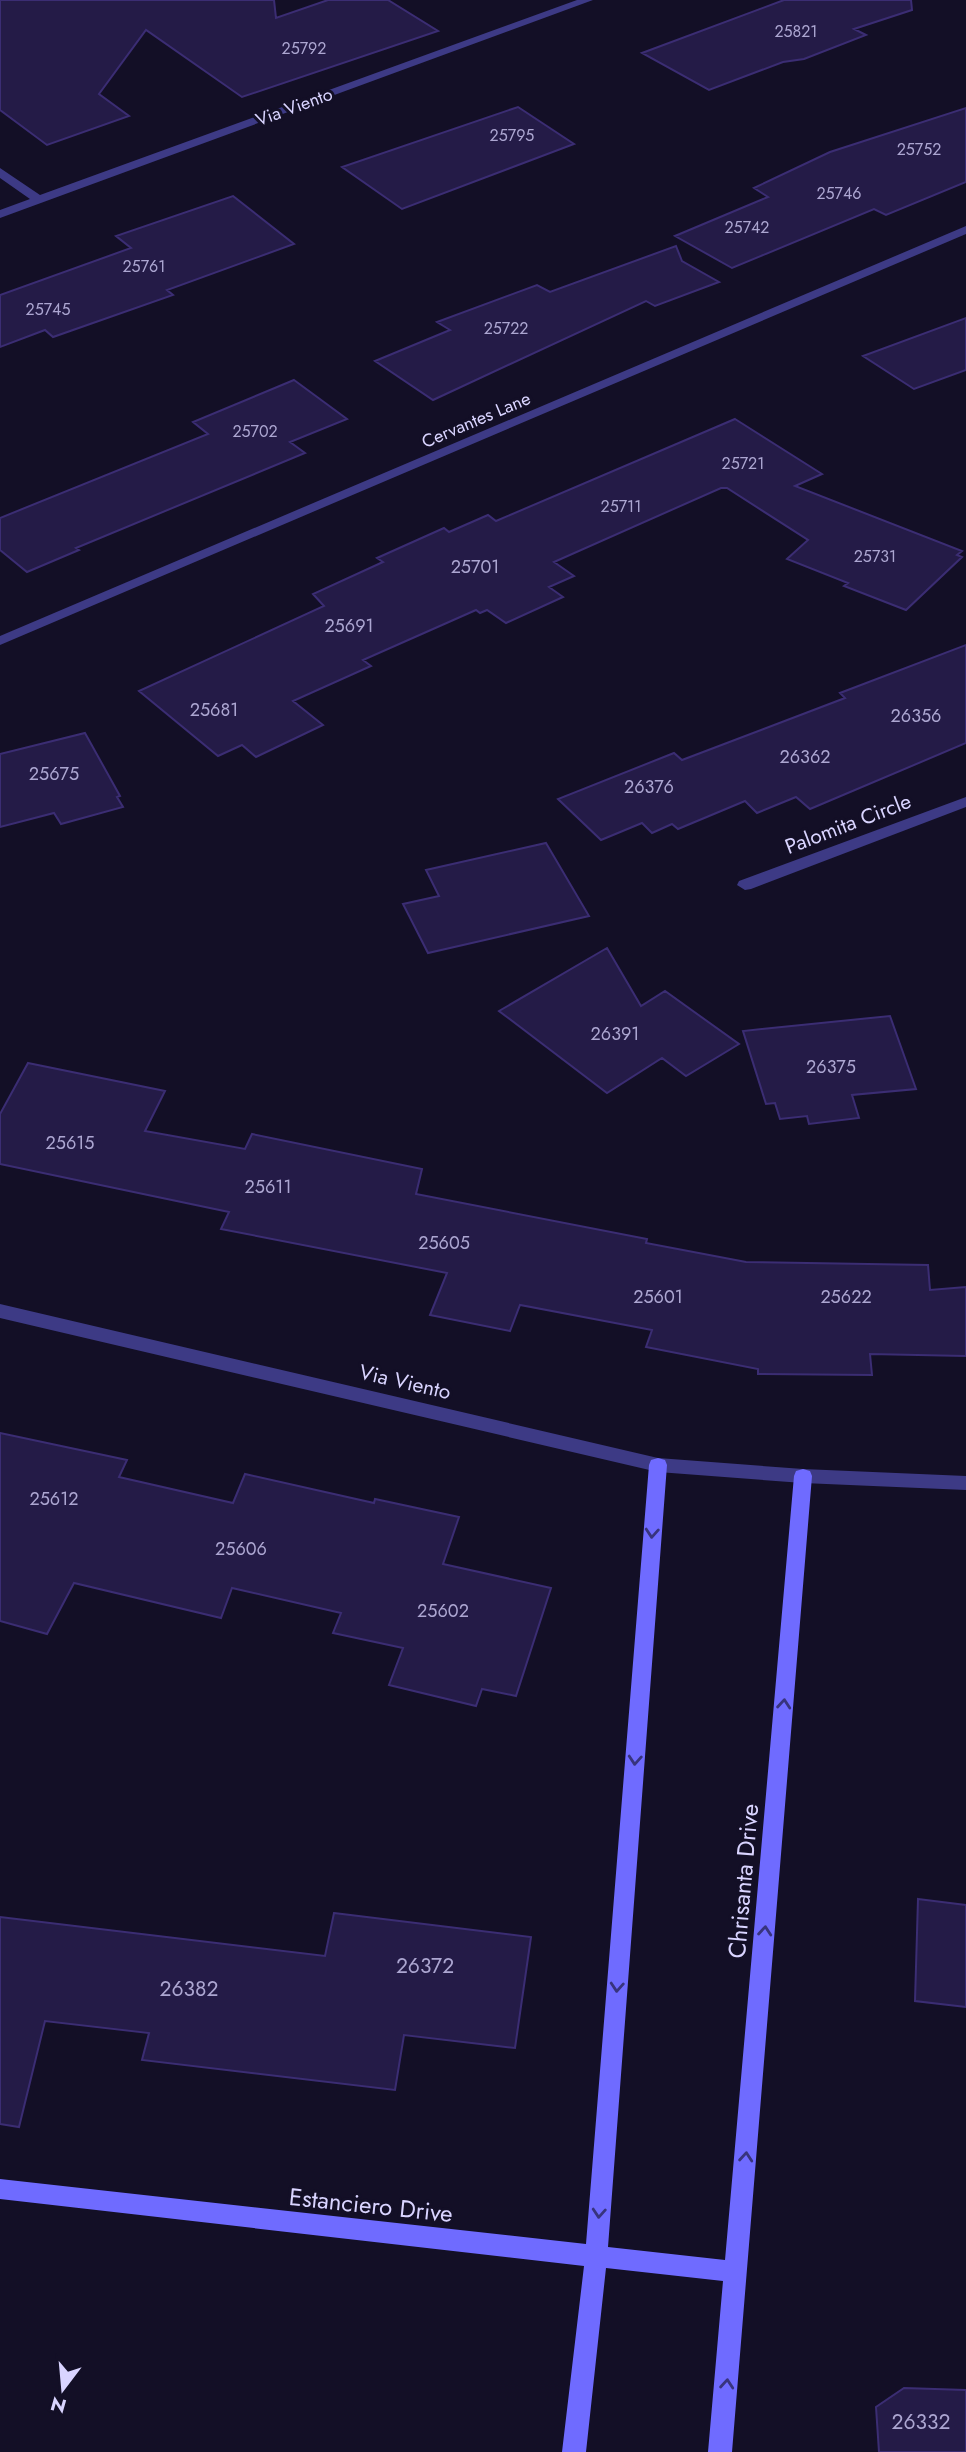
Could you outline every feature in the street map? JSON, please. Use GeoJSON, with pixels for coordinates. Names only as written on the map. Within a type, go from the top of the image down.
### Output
{"type":"FeatureCollection","features":[{"type":"Feature","properties":{"kind":"street","name":"Via Viento"},"geometry":{"type":"LineString","coordinates":[[0,214],[587,0]]}},
{"type":"Feature","properties":{"kind":"street"},"geometry":{"type":"LineString","coordinates":[[0,172],[39,200]]}},
{"type":"Feature","properties":{"kind":"street","name":"Cervantes Lane"},"geometry":{"type":"LineString","coordinates":[[0,641],[966,230]]}},
{"type":"Feature","properties":{"kind":"street","name":"Palomita Circle"},"geometry":{"type":"LineString","coordinates":[[745,885],[966,802]]}},
{"type":"Feature","properties":{"kind":"street","name":"Via Viento"},"geometry":{"type":"LineString","coordinates":[[0,1311],[658,1465],[803,1476]]}},
{"type":"Feature","properties":{"kind":"street"},"geometry":{"type":"LineString","coordinates":[[574,2452],[596,2257],[658,1465]]}},
{"type":"Feature","properties":{"kind":"street"},"geometry":{"type":"LineString","coordinates":[[803,1476],[966,1483]]}},
{"type":"Feature","properties":{"kind":"street","name":"Chrisanta Drive"},"geometry":{"type":"LineString","coordinates":[[720,2452],[803,1476]]}},
{"type":"Feature","properties":{"kind":"street","name":"Estanciero Drive"},"geometry":{"type":"LineString","coordinates":[[0,2189],[737,2272]]}},
{"type":"Feature","properties":{"kind":"building"},"geometry":{"type":"Polygon","coordinates":[[[0,0],[274,0],[276,18],[328,0],[388,0],[438,31],[242,97],[146,30],[99,94],[129,116],[47,145],[0,110],[0,0]]]}},
{"type":"Feature","properties":{"kind":"building"},"geometry":{"type":"Polygon","coordinates":[[[784,0],[911,0],[912,10],[854,29],[866,35],[804,59],[783,62],[709,90],[642,53],[784,0]]]}},
{"type":"Feature","properties":{"kind":"building"},"geometry":{"type":"Polygon","coordinates":[[[518,107],[574,144],[402,209],[342,167],[518,107]]]}},
{"type":"Feature","properties":{"kind":"building"},"geometry":{"type":"Polygon","coordinates":[[[966,108],[966,182],[886,215],[874,209],[732,268],[675,236],[768,197],[754,188],[830,152],[966,108]]]}},
{"type":"Feature","properties":{"kind":"building"},"geometry":{"type":"Polygon","coordinates":[[[233,196],[294,244],[167,290],[173,295],[53,337],[45,330],[0,347],[0,295],[131,248],[116,236],[233,196]]]}},
{"type":"Feature","properties":{"kind":"building"},"geometry":{"type":"Polygon","coordinates":[[[676,246],[682,261],[719,282],[655,306],[646,301],[433,400],[375,361],[450,330],[437,322],[537,285],[550,292],[676,246]]]}},
{"type":"Feature","properties":{"kind":"building"},"geometry":{"type":"Polygon","coordinates":[[[966,318],[966,370],[914,389],[863,356],[966,318]]]}},
{"type":"Feature","properties":{"kind":"building"},"geometry":{"type":"Polygon","coordinates":[[[294,380],[347,419],[290,442],[305,453],[76,548],[79,550],[27,572],[0,550],[0,518],[208,434],[193,422],[294,380]]]}},
{"type":"Feature","properties":{"kind":"building"},"geometry":{"type":"Polygon","coordinates":[[[735,419],[822,474],[795,486],[962,551],[957,555],[962,557],[906,610],[844,586],[848,583],[787,559],[808,540],[727,488],[721,488],[554,562],[574,576],[549,587],[563,597],[506,623],[487,610],[480,613],[476,610],[363,660],[371,666],[293,701],[323,725],[256,757],[242,745],[218,756],[139,691],[324,606],[313,594],[383,562],[377,558],[444,528],[449,532],[488,515],[496,521],[735,419]]]}},
{"type":"Feature","properties":{"kind":"building"},"geometry":{"type":"Polygon","coordinates":[[[966,645],[966,743],[810,809],[796,797],[757,813],[745,801],[678,829],[672,824],[652,833],[642,823],[601,840],[558,799],[674,753],[682,760],[845,698],[840,693],[966,645]]]}},
{"type":"Feature","properties":{"kind":"building"},"geometry":{"type":"Polygon","coordinates":[[[85,733],[120,796],[117,797],[123,807],[61,824],[54,813],[0,827],[0,754],[85,733]]]}},
{"type":"Feature","properties":{"kind":"building"},"geometry":{"type":"Polygon","coordinates":[[[546,843],[589,916],[428,953],[403,904],[439,896],[426,870],[546,843]]]}},
{"type":"Feature","properties":{"kind":"building"},"geometry":{"type":"Polygon","coordinates":[[[607,948],[641,1006],[665,991],[739,1044],[686,1076],[662,1058],[607,1093],[499,1011],[607,948]]]}},
{"type":"Feature","properties":{"kind":"building"},"geometry":{"type":"Polygon","coordinates":[[[890,1016],[916,1089],[852,1095],[859,1118],[809,1124],[807,1116],[780,1119],[775,1103],[766,1104],[743,1031],[890,1016]]]}},
{"type":"Feature","properties":{"kind":"building"},"geometry":{"type":"Polygon","coordinates":[[[28,1063],[165,1091],[145,1131],[245,1149],[252,1134],[422,1169],[416,1194],[647,1239],[646,1243],[746,1262],[928,1265],[930,1290],[966,1287],[966,1356],[870,1354],[872,1375],[758,1374],[758,1369],[646,1347],[652,1330],[520,1305],[510,1331],[430,1315],[447,1273],[221,1229],[229,1212],[0,1164],[0,1114],[28,1063]]]}},
{"type":"Feature","properties":{"kind":"building"},"geometry":{"type":"Polygon","coordinates":[[[0,1433],[127,1460],[119,1477],[233,1503],[245,1474],[374,1503],[375,1499],[459,1517],[443,1564],[551,1588],[516,1696],[482,1689],[476,1706],[389,1685],[403,1648],[333,1633],[341,1613],[232,1588],[221,1618],[74,1583],[47,1634],[0,1621],[0,1433]]]}},
{"type":"Feature","properties":{"kind":"building"},"geometry":{"type":"Polygon","coordinates":[[[918,1899],[966,1905],[966,2007],[915,2001],[918,1899]]]}},
{"type":"Feature","properties":{"kind":"building"},"geometry":{"type":"Polygon","coordinates":[[[334,1913],[531,1937],[515,2048],[404,2035],[395,2090],[142,2060],[149,2033],[45,2021],[19,2127],[0,2124],[0,1917],[325,1956],[334,1913]]]}},
{"type":"Feature","properties":{"kind":"building"},"geometry":{"type":"Polygon","coordinates":[[[904,2388],[966,2390],[966,2452],[879,2452],[876,2407],[904,2388]]]}}]}
